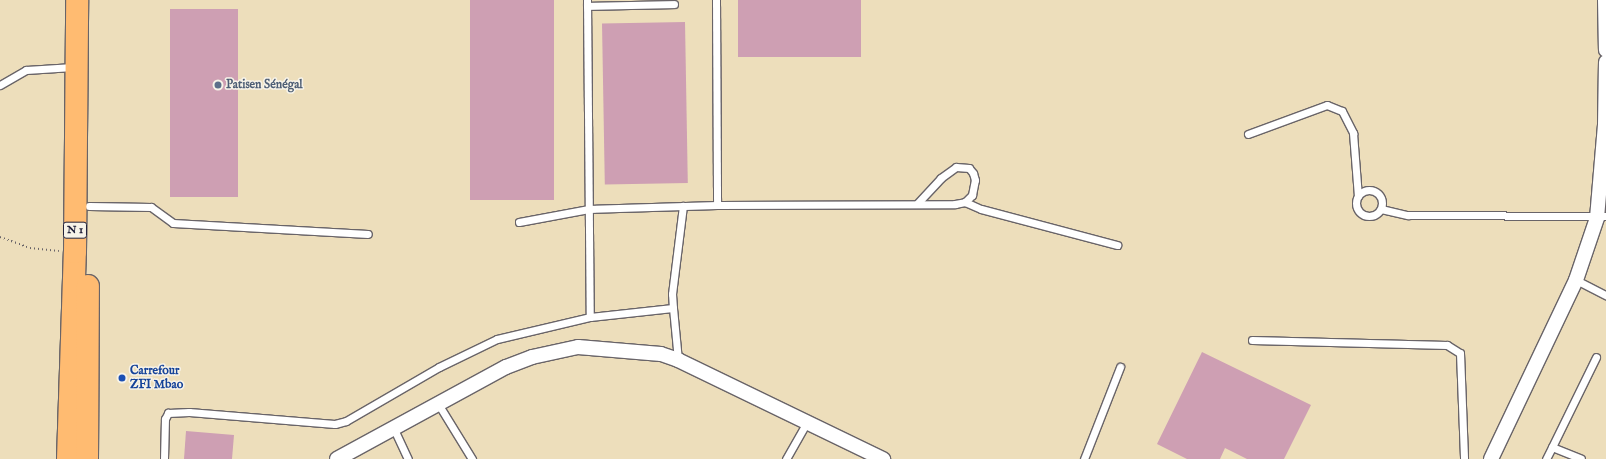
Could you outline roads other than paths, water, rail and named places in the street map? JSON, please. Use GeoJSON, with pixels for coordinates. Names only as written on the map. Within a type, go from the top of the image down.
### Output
{"type":"FeatureCollection","features":[{"type":"Feature","properties":{"kind":"highway","name":"N 1"},"geometry":{"type":"LineString","coordinates":[[68,459],[75,252],[78,67],[77,0]]}},
{"type":"Feature","properties":{"kind":"highway","name":"N 1"},"geometry":{"type":"LineString","coordinates":[[87,459],[91,0]]}},
{"type":"Feature","properties":{"kind":"street"},"geometry":{"type":"LineString","coordinates":[[1605,0],[1606,50]]}},
{"type":"Feature","properties":{"kind":"street"},"geometry":{"type":"LineString","coordinates":[[1491,459],[1576,280],[1602,217],[1606,125],[1606,62]]}},
{"type":"Feature","properties":{"kind":"street"},"geometry":{"type":"LineString","coordinates":[[337,459],[437,402],[506,367],[555,351],[603,348],[661,354],[678,360],[883,459]]}},
{"type":"Feature","properties":{"kind":"lane"},"geometry":{"type":"LineString","coordinates":[[716,0],[717,205]]}},
{"type":"Feature","properties":{"kind":"lane"},"geometry":{"type":"LineString","coordinates":[[590,317],[587,3],[674,4]]}},
{"type":"Feature","properties":{"kind":"lane"},"geometry":{"type":"LineString","coordinates":[[0,85],[26,70],[78,67]]}},
{"type":"Feature","properties":{"kind":"lane"},"geometry":{"type":"LineString","coordinates":[[1248,134],[1327,105],[1342,111],[1353,133],[1358,196],[1356,201],[1360,213],[1371,216],[1381,209],[1408,215],[1602,217]]}},
{"type":"Feature","properties":{"kind":"lane"},"geometry":{"type":"LineString","coordinates":[[917,204],[941,178],[962,166],[968,168],[975,180],[972,195],[965,202]]}},
{"type":"Feature","properties":{"kind":"lane"},"geometry":{"type":"LineString","coordinates":[[1358,196],[1366,190],[1376,192],[1382,200],[1381,209]]}},
{"type":"Feature","properties":{"kind":"lane"},"geometry":{"type":"LineString","coordinates":[[519,222],[589,209],[717,205],[917,204],[965,202],[982,209],[1117,245]]}},
{"type":"Feature","properties":{"kind":"lane"},"geometry":{"type":"LineString","coordinates":[[89,206],[151,207],[173,223],[368,234]]}},
{"type":"Feature","properties":{"kind":"lane"},"geometry":{"type":"LineString","coordinates":[[678,360],[672,294],[683,206]]}},
{"type":"Feature","properties":{"kind":"lane"},"geometry":{"type":"LineString","coordinates":[[1576,280],[1606,295]]}},
{"type":"Feature","properties":{"kind":"lane"},"geometry":{"type":"LineString","coordinates":[[164,459],[165,419],[168,413],[189,412],[335,424],[346,421],[438,367],[497,339],[590,317],[673,308]]}},
{"type":"Feature","properties":{"kind":"lane"},"geometry":{"type":"LineString","coordinates":[[1252,340],[1447,345],[1460,353],[1464,459]]}},
{"type":"Feature","properties":{"kind":"lane"},"geometry":{"type":"LineString","coordinates":[[1546,459],[1596,356]]}},
{"type":"Feature","properties":{"kind":"lane"},"geometry":{"type":"LineString","coordinates":[[1084,459],[1120,367]]}},
{"type":"Feature","properties":{"kind":"lane"},"geometry":{"type":"LineString","coordinates":[[437,402],[472,459]]}},
{"type":"Feature","properties":{"kind":"lane"},"geometry":{"type":"LineString","coordinates":[[786,459],[807,422]]}},
{"type":"Feature","properties":{"kind":"lane"},"geometry":{"type":"LineString","coordinates":[[393,427],[408,459]]}},
{"type":"Feature","properties":{"kind":"lane"},"geometry":{"type":"LineString","coordinates":[[1552,446],[1581,459]]}},
{"type":"Feature","properties":{"kind":"place","name":"Patisen Sénégal"},"geometry":{"type":"Point","coordinates":[218,85]}},
{"type":"Feature","properties":{"kind":"place","name":"Carrefour ZFI Mbao"},"geometry":{"type":"Point","coordinates":[122,378]}}]}
